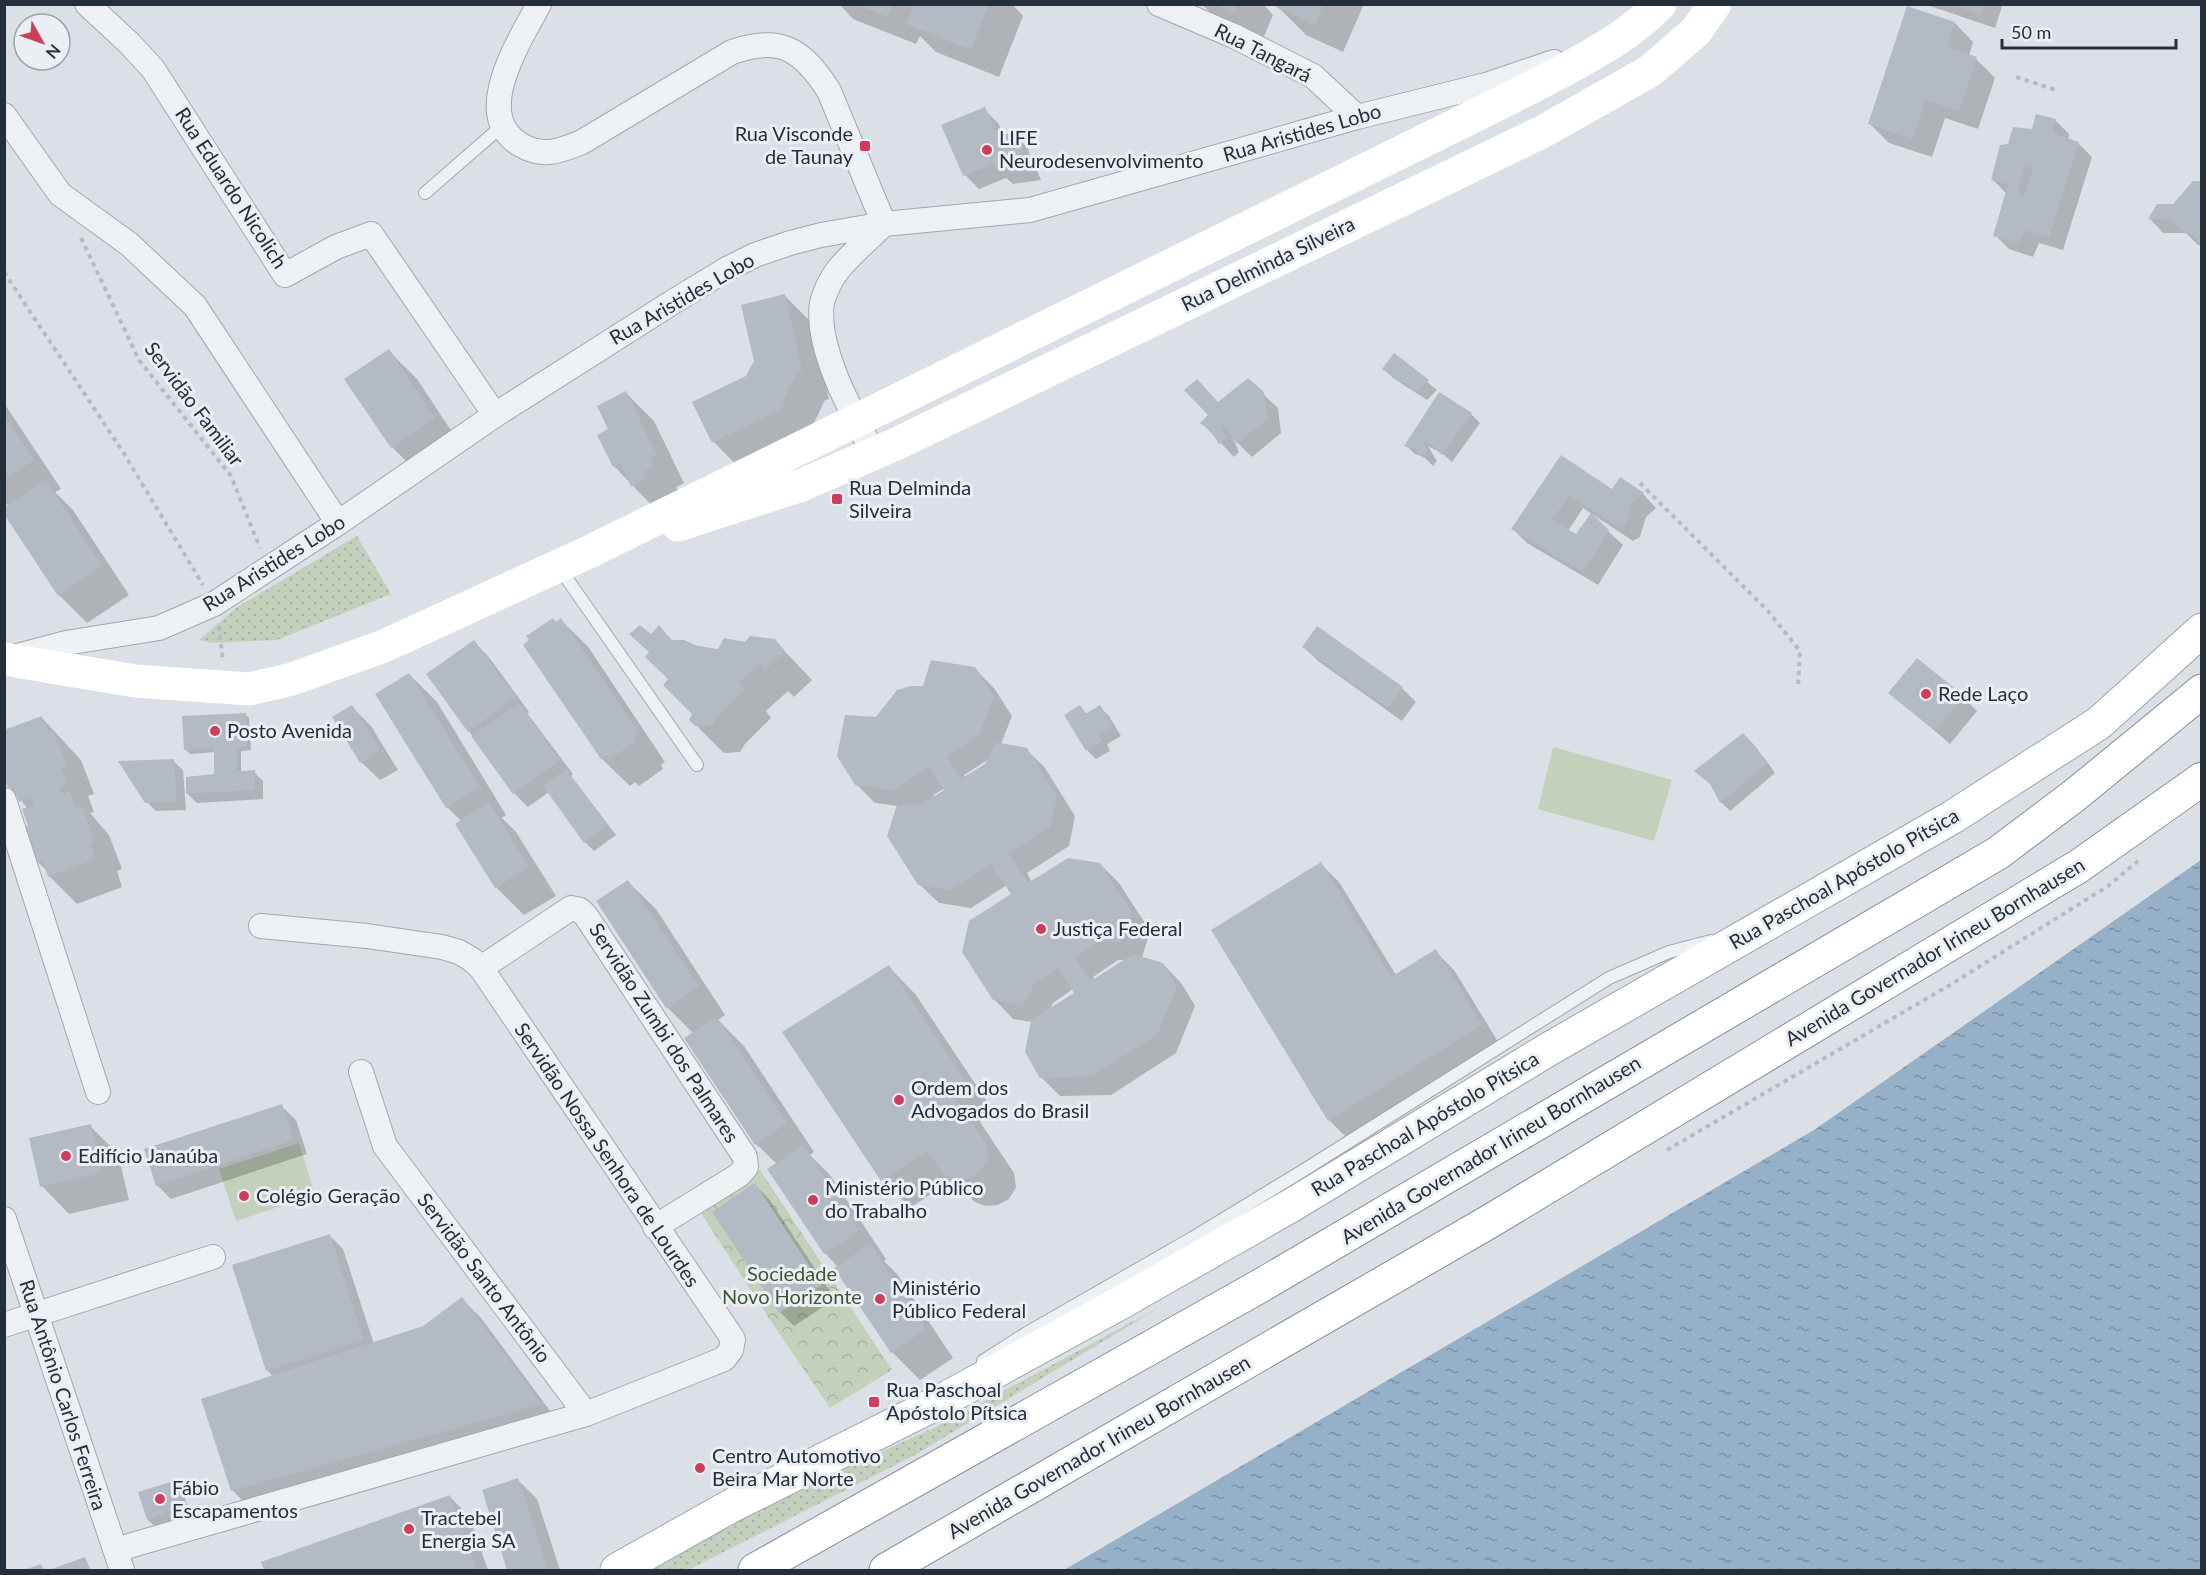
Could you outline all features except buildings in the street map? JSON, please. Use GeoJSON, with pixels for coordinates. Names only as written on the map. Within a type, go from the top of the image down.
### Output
{"type":"FeatureCollection","features":[{"type":"Feature","properties":{"kind":"main road","name":"Rua Delminda Silveira"},"geometry":{"type":"LineString","coordinates":[[5,659],[135,681],[250,689],[292,679],[384,646],[591,551],[1467,120],[1630,32],[1660,4]]}},
{"type":"Feature","properties":{"kind":"main road","name":"Rua Delminda Silveira"},"geometry":{"type":"LineString","coordinates":[[591,551],[802,486],[874,454],[1542,132],[1650,71],[1696,30],[1715,4]]}},
{"type":"Feature","properties":{"kind":"main road","name":"Rua Paschoal Apóstolo Pítsica"},"geometry":{"type":"LineString","coordinates":[[617,1570],[731,1506],[943,1400],[1120,1303],[1282,1211],[1549,1049],[1951,818],[2099,723],[2202,630]]}},
{"type":"Feature","properties":{"kind":"main road","name":"Avenida Governador Irineu Bornhausen"},"geometry":{"type":"LineString","coordinates":[[755,1570],[1260,1286],[1998,853],[2075,795],[2202,691]]}},
{"type":"Feature","properties":{"kind":"main road","name":"Avenida Governador Irineu Bornhausen"},"geometry":{"type":"LineString","coordinates":[[886,1570],[1518,1204],[2079,866],[2202,779]]}},
{"type":"Feature","properties":{"kind":"street","name":"Rua Eduardo Nicolich"},"geometry":{"type":"LineString","coordinates":[[87,4],[153,69],[285,275],[336,247],[371,234],[495,415]]}},
{"type":"Feature","properties":{"kind":"street"},"geometry":{"type":"LineString","coordinates":[[538,4],[506,70],[499,95],[498,112],[502,126],[512,140],[532,152],[557,152],[582,142],[732,52],[751,46],[774,44],[792,51],[819,76],[829,91],[884,224],[836,273],[823,301],[824,341],[856,420],[874,454]]}},
{"type":"Feature","properties":{"kind":"street","name":"Rua Tangará"},"geometry":{"type":"LineString","coordinates":[[1159,4],[1234,36],[1313,76],[1357,117]]}},
{"type":"Feature","properties":{"kind":"street","name":"Rua Aristides Lobo"},"geometry":{"type":"LineString","coordinates":[[5,659],[66,643],[159,628],[215,603],[338,524],[495,415],[727,269],[755,255],[821,235],[884,224],[1030,210],[1357,117],[1486,85],[1588,51],[1598,51]]}},
{"type":"Feature","properties":{"kind":"street"},"geometry":{"type":"LineString","coordinates":[[4,114],[60,194],[129,244],[195,306],[338,524]]}},
{"type":"Feature","properties":{"kind":"street"},"geometry":{"type":"LineString","coordinates":[[4,800],[98,1092]]}},
{"type":"Feature","properties":{"kind":"street","name":"Servidão Zumbi dos Palmares"},"geometry":{"type":"LineString","coordinates":[[481,969],[571,908],[579,910],[586,916],[745,1156],[746,1167],[739,1175],[655,1227]]}},
{"type":"Feature","properties":{"kind":"street","name":"Servidão Nossa Senhora de Lourdes"},"geometry":{"type":"LineString","coordinates":[[118,1560],[586,1414],[724,1359],[731,1350],[733,1340],[481,969],[471,959],[459,952],[442,947],[367,936],[261,926]]}},
{"type":"Feature","properties":{"kind":"street","name":"Servidão Santo Antônio"},"geometry":{"type":"LineString","coordinates":[[361,1072],[385,1146],[586,1414]]}},
{"type":"Feature","properties":{"kind":"street","name":"Rua Antônio Carlos Ferreira"},"geometry":{"type":"LineString","coordinates":[[4,1220],[118,1560]]}},
{"type":"Feature","properties":{"kind":"street"},"geometry":{"type":"LineString","coordinates":[[4,1325],[213,1257]]}},
{"type":"Feature","properties":{"kind":"lane"},"geometry":{"type":"LineString","coordinates":[[425,194],[502,126]]}},
{"type":"Feature","properties":{"kind":"lane"},"geometry":{"type":"LineString","coordinates":[[558,565],[697,765]]}},
{"type":"Feature","properties":{"kind":"lane"},"geometry":{"type":"LineString","coordinates":[[943,1400],[970,1370],[1025,1334],[1194,1237],[1304,1170],[1609,978],[1669,952],[1756,931]]}},
{"type":"Feature","properties":{"kind":"path"},"geometry":{"type":"LineString","coordinates":[[2016,77],[2056,90]]}},
{"type":"Feature","properties":{"kind":"path","name":"Servidão Familiar"},"geometry":{"type":"LineString","coordinates":[[80,236],[139,360],[231,477],[269,570]]}},
{"type":"Feature","properties":{"kind":"path"},"geometry":{"type":"LineString","coordinates":[[4,272],[123,452],[215,603],[227,688]]}},
{"type":"Feature","properties":{"kind":"path"},"geometry":{"type":"LineString","coordinates":[[1640,483],[1767,610],[1800,651],[1798,688]]}},
{"type":"Feature","properties":{"kind":"green space"},"geometry":{"type":"Polygon","coordinates":[[[357,536],[391,594],[277,640],[212,643],[199,640],[237,607],[357,536]]]}},
{"type":"Feature","properties":{"kind":"green space"},"geometry":{"type":"Polygon","coordinates":[[[1553,747],[1672,780],[1654,841],[1538,809],[1553,747]]]}},
{"type":"Feature","properties":{"kind":"green space"},"geometry":{"type":"Polygon","coordinates":[[[299,1143],[315,1195],[236,1221],[219,1169],[299,1143]]]}},
{"type":"Feature","properties":{"kind":"green space","name":"Sociedade Novo Horizonte"},"geometry":{"type":"Polygon","coordinates":[[[760,1170],[892,1370],[830,1408],[699,1210],[760,1170]]]}},
{"type":"Feature","properties":{"kind":"green space"},"geometry":{"type":"Polygon","coordinates":[[[1160,1307],[915,1455],[688,1570],[653,1570],[771,1502],[936,1427],[1160,1307]]]}},
{"type":"Feature","properties":{"kind":"water"},"geometry":{"type":"Polygon","coordinates":[[[2201,860],[2201,1570],[1064,1570],[1814,1130],[2201,860]]]}},
{"type":"Feature","properties":{"kind":"place","name":"Rua Visconde de Taunay"},"geometry":{"type":"Point","coordinates":[865,146]}},
{"type":"Feature","properties":{"kind":"place","name":"LIFE Neurodesenvolvimento"},"geometry":{"type":"Point","coordinates":[987,150]}},
{"type":"Feature","properties":{"kind":"place","name":"Rua Delminda Silveira"},"geometry":{"type":"Point","coordinates":[837,499]}},
{"type":"Feature","properties":{"kind":"place","name":"Rede Laço"},"geometry":{"type":"Point","coordinates":[1926,694]}},
{"type":"Feature","properties":{"kind":"place","name":"Posto Avenida"},"geometry":{"type":"Point","coordinates":[215,731]}},
{"type":"Feature","properties":{"kind":"place","name":"Justiça Federal"},"geometry":{"type":"Point","coordinates":[1041,929]}},
{"type":"Feature","properties":{"kind":"place","name":"Ordem dos Advogados do Brasil"},"geometry":{"type":"Point","coordinates":[899,1100]}},
{"type":"Feature","properties":{"kind":"place","name":"Edifício Janaúba"},"geometry":{"type":"Point","coordinates":[66,1156]}},
{"type":"Feature","properties":{"kind":"place","name":"Colégio Geração"},"geometry":{"type":"Point","coordinates":[244,1196]}},
{"type":"Feature","properties":{"kind":"place","name":"Ministério Público do Trabalho"},"geometry":{"type":"Point","coordinates":[813,1200]}},
{"type":"Feature","properties":{"kind":"place","name":"Ministério Público Federal"},"geometry":{"type":"Point","coordinates":[880,1299]}},
{"type":"Feature","properties":{"kind":"place","name":"Rua Paschoal Apóstolo Pítsica"},"geometry":{"type":"Point","coordinates":[874,1402]}},
{"type":"Feature","properties":{"kind":"place","name":"Centro Automotivo Beira Mar Norte"},"geometry":{"type":"Point","coordinates":[700,1468]}},
{"type":"Feature","properties":{"kind":"place","name":"Fábio Escapamentos"},"geometry":{"type":"Point","coordinates":[160,1499]}},
{"type":"Feature","properties":{"kind":"place","name":"Tractebel Energia SA"},"geometry":{"type":"Point","coordinates":[409,1529]}}]}
